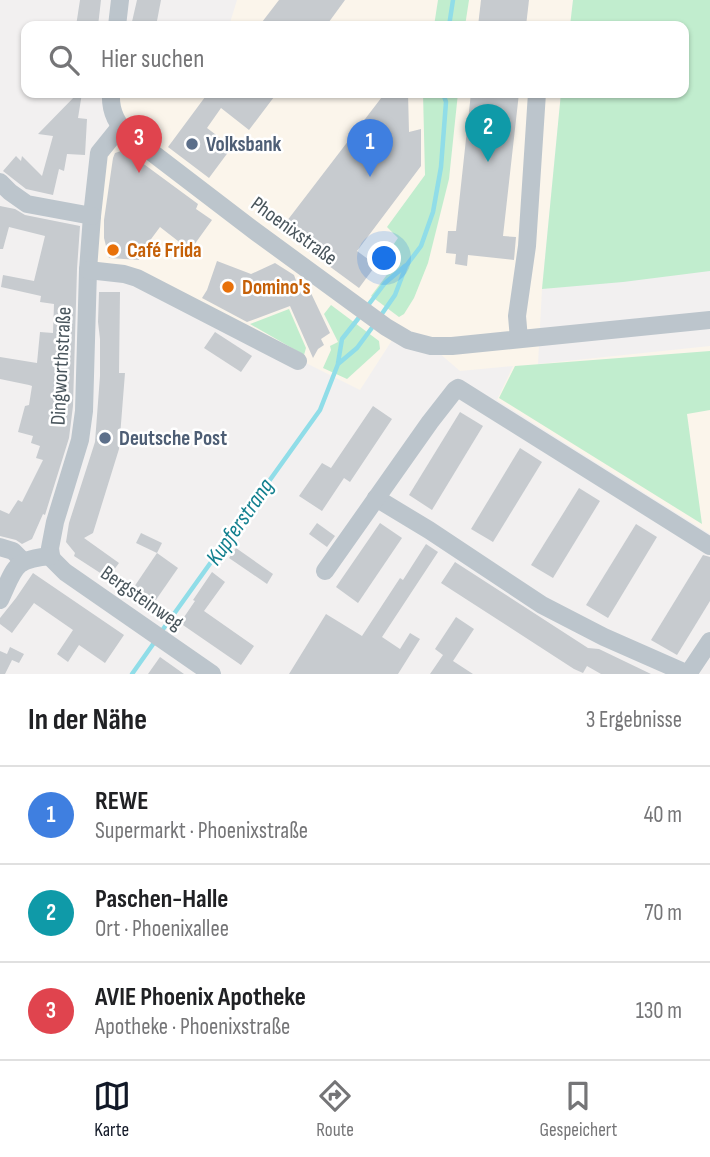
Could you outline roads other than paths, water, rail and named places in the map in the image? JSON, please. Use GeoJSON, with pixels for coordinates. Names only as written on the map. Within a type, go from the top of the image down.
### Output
{"type":"FeatureCollection","features":[{"type":"Feature","properties":{"kind":"street"},"geometry":{"type":"LineString","coordinates":[[118,21],[120,0]]}},
{"type":"Feature","properties":{"kind":"street"},"geometry":{"type":"LineString","coordinates":[[111,98],[110,106],[120,127]]}},
{"type":"Feature","properties":{"kind":"street"},"geometry":{"type":"LineString","coordinates":[[519,339],[517,316],[527,246],[537,98]]}},
{"type":"Feature","properties":{"kind":"street","name":"Dingworthstraße"},"geometry":{"type":"LineString","coordinates":[[51,556],[52,534],[80,440],[84,411],[88,270],[99,153],[120,127]]}},
{"type":"Feature","properties":{"kind":"street","name":"Phoenixstraße"},"geometry":{"type":"LineString","coordinates":[[120,127],[256,232],[386,327],[408,340],[431,346],[452,346],[710,320]]}},
{"type":"Feature","properties":{"kind":"street"},"geometry":{"type":"LineString","coordinates":[[0,182],[27,204],[92,216]]}},
{"type":"Feature","properties":{"kind":"street"},"geometry":{"type":"LineString","coordinates":[[88,270],[137,278],[298,361]]}},
{"type":"Feature","properties":{"kind":"street"},"geometry":{"type":"LineString","coordinates":[[325,571],[430,422],[458,388],[710,547]]}},
{"type":"Feature","properties":{"kind":"street"},"geometry":{"type":"LineString","coordinates":[[376,498],[542,605],[604,637],[688,674],[710,642]]}},
{"type":"Feature","properties":{"kind":"street"},"geometry":{"type":"LineString","coordinates":[[0,547],[13,551],[23,561]]}},
{"type":"Feature","properties":{"kind":"street"},"geometry":{"type":"LineString","coordinates":[[0,600],[13,573],[23,561],[51,556]]}},
{"type":"Feature","properties":{"kind":"street","name":"Bergsteinweg"},"geometry":{"type":"LineString","coordinates":[[51,556],[65,572],[212,674]]}},
{"type":"Feature","properties":{"kind":"waterway","name":"Kupferstrang"},"geometry":{"type":"LineString","coordinates":[[450,21],[453,0]]}},
{"type":"Feature","properties":{"kind":"waterway","name":"Kupferstrang"},"geometry":{"type":"LineString","coordinates":[[379,318],[395,295],[406,266],[421,246],[433,212],[441,167],[445,98]]}},
{"type":"Feature","properties":{"kind":"waterway","name":"Kupferstrang"},"geometry":{"type":"LineString","coordinates":[[366,308],[385,283],[405,266]]}},
{"type":"Feature","properties":{"kind":"waterway","name":"Kupferstrang"},"geometry":{"type":"LineString","coordinates":[[338,363],[342,339],[361,315]]}},
{"type":"Feature","properties":{"kind":"waterway","name":"Kupferstrang"},"geometry":{"type":"LineString","coordinates":[[161,632],[320,410],[338,364],[357,348],[374,325]]}},
{"type":"Feature","properties":{"kind":"waterway","name":"Kupferstrang"},"geometry":{"type":"LineString","coordinates":[[132,674],[156,640]]}},
{"type":"Feature","properties":{"kind":"place","name":"Volksbank"},"geometry":{"type":"Point","coordinates":[192,144]}},
{"type":"Feature","properties":{"kind":"place","name":"Paschen-Halle"},"geometry":{"type":"Point","coordinates":[488,162]}},
{"type":"Feature","properties":{"kind":"place","name":"AVIE Phoenix Apotheke"},"geometry":{"type":"Point","coordinates":[139,173]}},
{"type":"Feature","properties":{"kind":"place","name":"REWE"},"geometry":{"type":"Point","coordinates":[370,177]}},
{"type":"Feature","properties":{"kind":"place","name":"Café Frida"},"geometry":{"type":"Point","coordinates":[113,250]}},
{"type":"Feature","properties":{"kind":"place","name":"Domino's"},"geometry":{"type":"Point","coordinates":[228,287]}},
{"type":"Feature","properties":{"kind":"place","name":"Deutsche Post"},"geometry":{"type":"Point","coordinates":[105,438]}}]}
